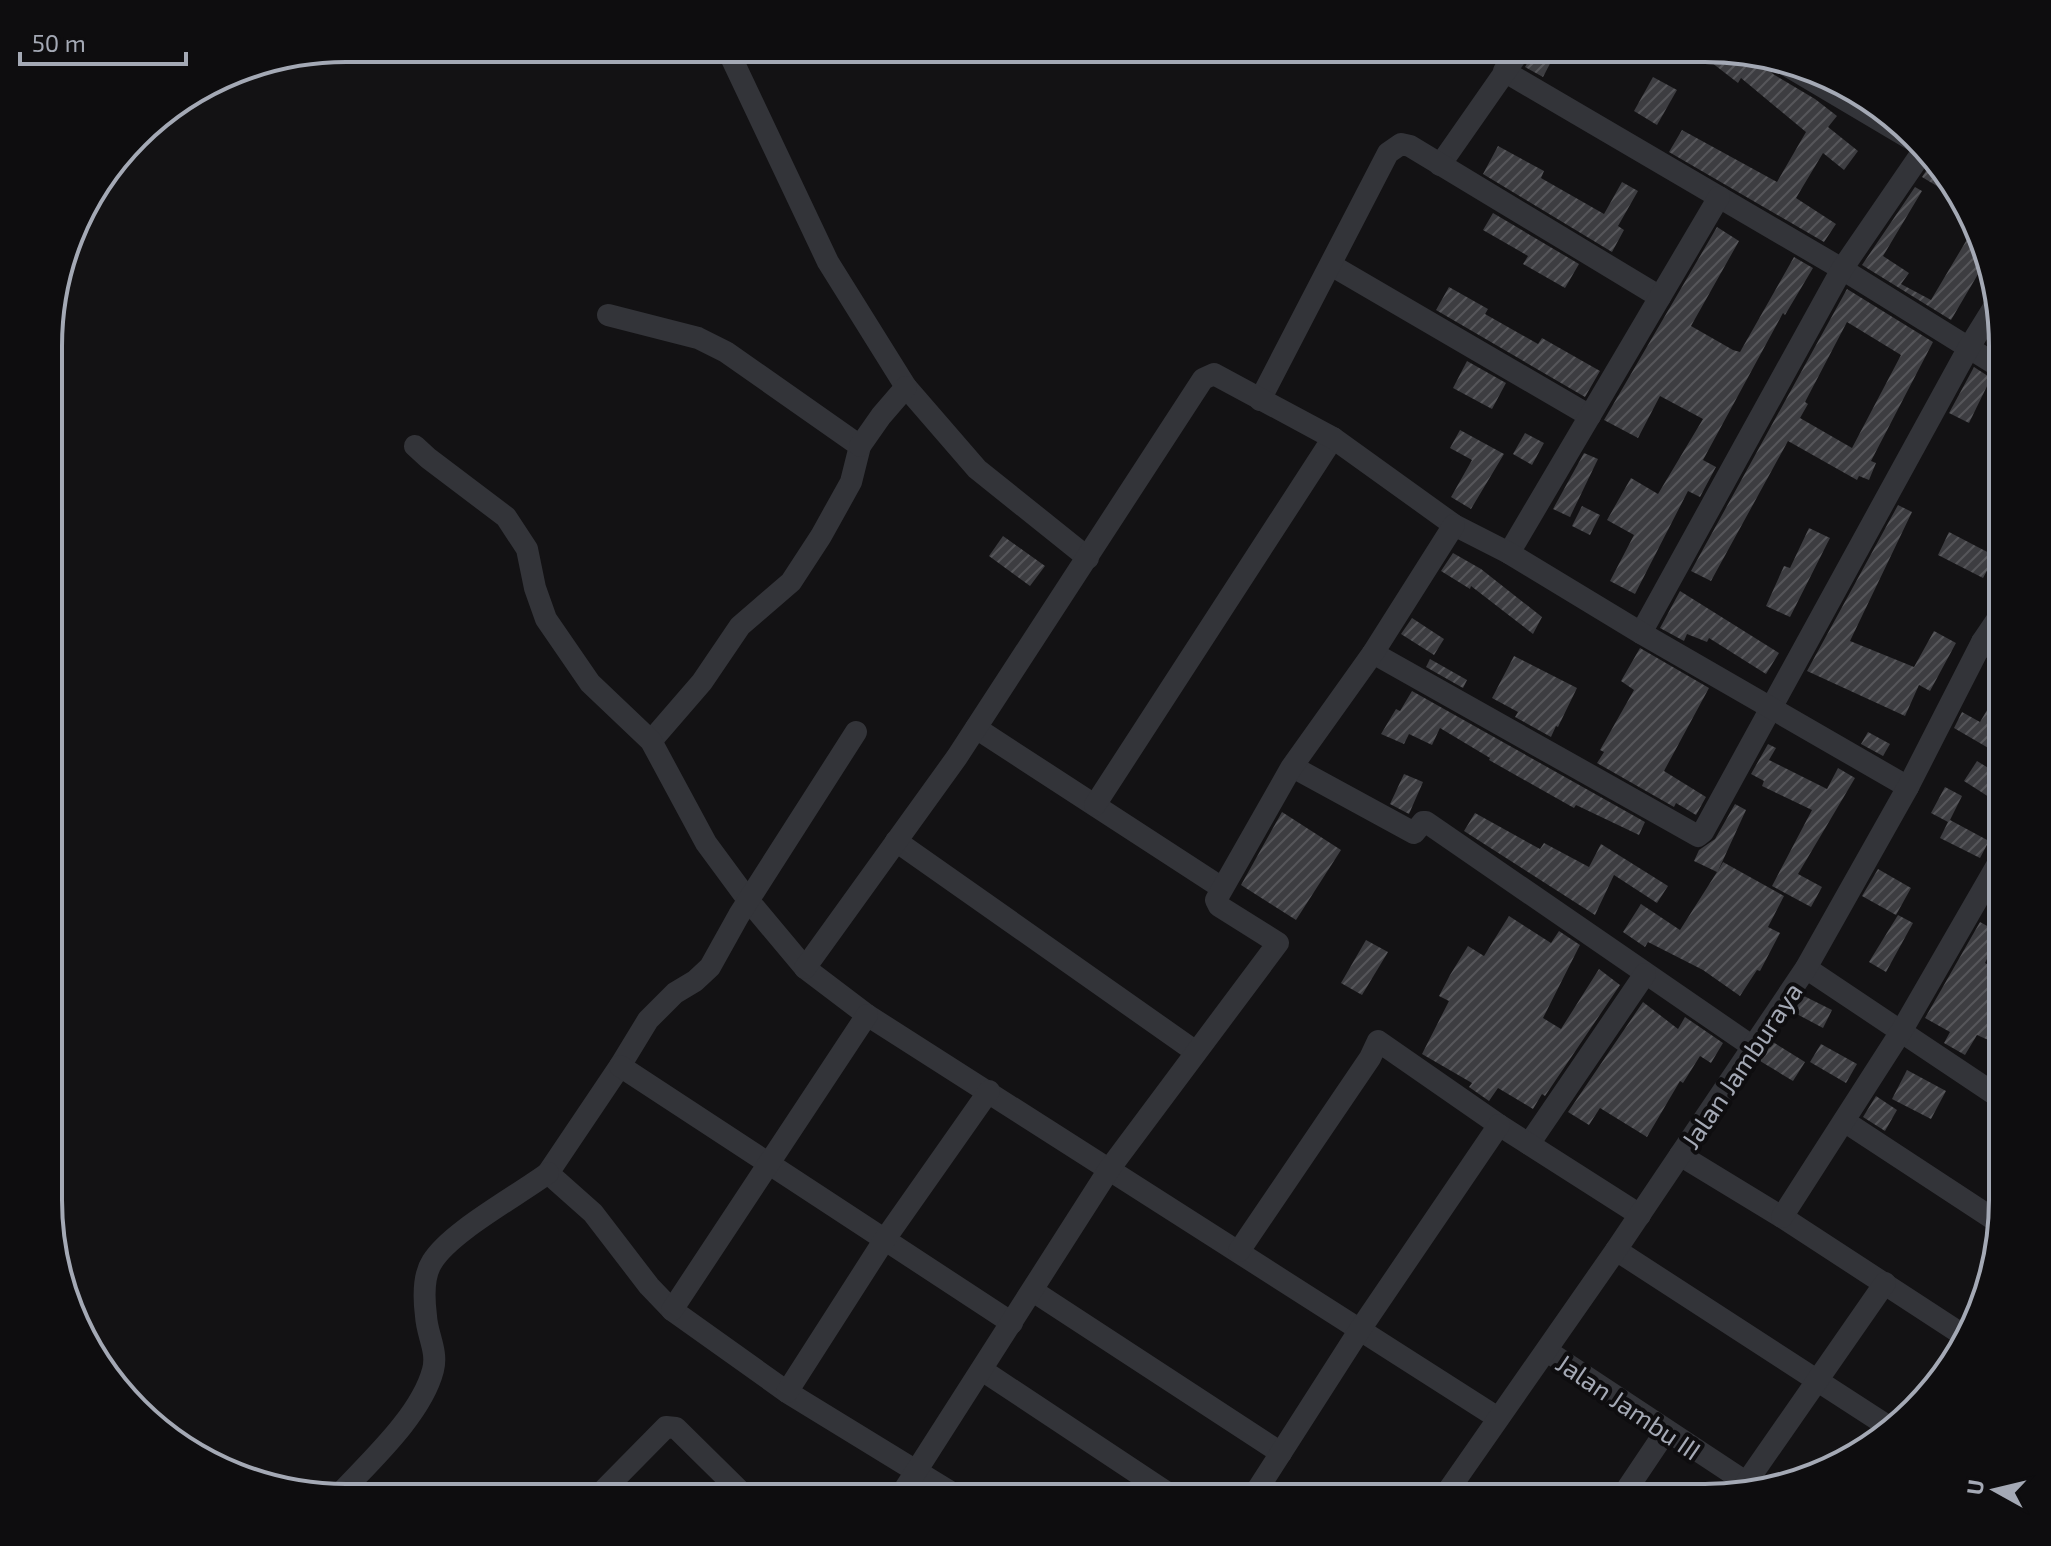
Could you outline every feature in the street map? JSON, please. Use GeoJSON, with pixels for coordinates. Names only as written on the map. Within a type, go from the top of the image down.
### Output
{"type":"FeatureCollection","features":[{"type":"Feature","properties":{"kind":"street"},"geometry":{"type":"LineString","coordinates":[[733,62],[828,262],[906,387],[977,469],[1088,558]]}},
{"type":"Feature","properties":{"kind":"street"},"geometry":{"type":"LineString","coordinates":[[1440,165],[1511,62]]}},
{"type":"Feature","properties":{"kind":"street"},"geometry":{"type":"LineString","coordinates":[[1504,71],[1842,269],[1989,361]]}},
{"type":"Feature","properties":{"kind":"street"},"geometry":{"type":"LineString","coordinates":[[1830,91],[1867,113]]}},
{"type":"Feature","properties":{"kind":"street"},"geometry":{"type":"LineString","coordinates":[[1260,400],[1388,153],[1395,146],[1410,146],[1660,297]]}},
{"type":"Feature","properties":{"kind":"street"},"geometry":{"type":"LineString","coordinates":[[1641,633],[1842,269],[1918,159]]}},
{"type":"Feature","properties":{"kind":"street"},"geometry":{"type":"LineString","coordinates":[[1509,553],[1719,197]]}},
{"type":"Feature","properties":{"kind":"street"},"geometry":{"type":"LineString","coordinates":[[1331,265],[1590,416]]}},
{"type":"Feature","properties":{"kind":"street"},"geometry":{"type":"LineString","coordinates":[[608,315],[698,338],[726,352],[860,446]]}},
{"type":"Feature","properties":{"kind":"street"},"geometry":{"type":"LineString","coordinates":[[1373,653],[1698,836],[1703,832],[1987,318]]}},
{"type":"Feature","properties":{"kind":"street"},"geometry":{"type":"LineString","coordinates":[[805,968],[976,728],[1203,379],[1214,374],[1333,438],[1454,525],[1509,553],[1908,787]]}},
{"type":"Feature","properties":{"kind":"street"},"geometry":{"type":"LineString","coordinates":[[651,741],[702,682],[740,626],[791,582],[851,482],[860,446],[906,387]]}},
{"type":"Feature","properties":{"kind":"street"},"geometry":{"type":"LineString","coordinates":[[1095,805],[1333,438]]}},
{"type":"Feature","properties":{"kind":"street"},"geometry":{"type":"LineString","coordinates":[[415,446],[506,517],[527,549],[535,588],[546,619],[590,683],[651,741],[706,843],[748,900],[805,968],[867,1015],[1498,1418]]}},
{"type":"Feature","properties":{"kind":"street"},"geometry":{"type":"LineString","coordinates":[[908,1484],[1110,1168],[1278,943],[1219,906],[1216,900],[1293,767],[1373,653],[1454,525]]}},
{"type":"Feature","properties":{"kind":"street","name":"Jalan Jamburaya"},"geometry":{"type":"LineString","coordinates":[[1453,1484],[1547,1351],[1806,968],[1908,787],[1989,632]]}},
{"type":"Feature","properties":{"kind":"street"},"geometry":{"type":"LineString","coordinates":[[1982,642],[1989,646]]}},
{"type":"Feature","properties":{"kind":"street"},"geometry":{"type":"LineString","coordinates":[[976,728],[1222,888]]}},
{"type":"Feature","properties":{"kind":"street"},"geometry":{"type":"LineString","coordinates":[[348,1484],[405,1420],[433,1372],[435,1356],[426,1318],[425,1276],[432,1261],[456,1236],[548,1173],[648,1020],[675,993],[710,967],[748,900],[856,732]]}},
{"type":"Feature","properties":{"kind":"street"},"geometry":{"type":"LineString","coordinates":[[1293,767],[1414,833],[1426,822],[1753,1047]]}},
{"type":"Feature","properties":{"kind":"street"},"geometry":{"type":"LineString","coordinates":[[896,841],[1196,1052]]}},
{"type":"Feature","properties":{"kind":"street"},"geometry":{"type":"LineString","coordinates":[[1782,1217],[1902,1030],[1988,880]]}},
{"type":"Feature","properties":{"kind":"street"},"geometry":{"type":"LineString","coordinates":[[1806,968],[1988,1086]]}},
{"type":"Feature","properties":{"kind":"street"},"geometry":{"type":"LineString","coordinates":[[1529,1144],[1645,974]]}},
{"type":"Feature","properties":{"kind":"street"},"geometry":{"type":"LineString","coordinates":[[672,1310],[867,1015]]}},
{"type":"Feature","properties":{"kind":"street"},"geometry":{"type":"LineString","coordinates":[[1239,1251],[1370,1058],[1378,1041],[1499,1125],[1640,1215]]}},
{"type":"Feature","properties":{"kind":"street"},"geometry":{"type":"LineString","coordinates":[[620,1066],[1012,1323]]}},
{"type":"Feature","properties":{"kind":"street"},"geometry":{"type":"LineString","coordinates":[[787,1392],[885,1239],[989,1091]]}},
{"type":"Feature","properties":{"kind":"street"},"geometry":{"type":"LineString","coordinates":[[1844,1121],[1988,1215]]}},
{"type":"Feature","properties":{"kind":"street"},"geometry":{"type":"LineString","coordinates":[[1261,1484],[1359,1331],[1499,1125]]}},
{"type":"Feature","properties":{"kind":"street"},"geometry":{"type":"LineString","coordinates":[[1680,1155],[1957,1331]]}},
{"type":"Feature","properties":{"kind":"street"},"geometry":{"type":"LineString","coordinates":[[548,1173],[593,1213],[649,1286],[672,1310],[787,1392],[938,1484]]}},
{"type":"Feature","properties":{"kind":"street"},"geometry":{"type":"LineString","coordinates":[[1616,1250],[1881,1422]]}},
{"type":"Feature","properties":{"kind":"street"},"geometry":{"type":"LineString","coordinates":[[1752,1480],[1885,1283]]}},
{"type":"Feature","properties":{"kind":"street"},"geometry":{"type":"LineString","coordinates":[[1033,1291],[1281,1453]]}},
{"type":"Feature","properties":{"kind":"street","name":"Jalan Jambu III"},"geometry":{"type":"LineString","coordinates":[[1547,1351],[1744,1482]]}},
{"type":"Feature","properties":{"kind":"street"},"geometry":{"type":"LineString","coordinates":[[982,1370],[1154,1484]]}},
{"type":"Feature","properties":{"kind":"street"},"geometry":{"type":"LineString","coordinates":[[610,1484],[666,1427],[671,1426],[733,1484]]}},
{"type":"Feature","properties":{"kind":"street"},"geometry":{"type":"LineString","coordinates":[[1630,1484],[1666,1431]]}},
{"type":"Feature","properties":{"kind":"building"},"geometry":{"type":"Polygon","coordinates":[[[1528,62],[1551,62],[1543,77],[1525,67],[1528,62]]]}},
{"type":"Feature","properties":{"kind":"building"},"geometry":{"type":"Polygon","coordinates":[[[1711,62],[1769,70],[1837,116],[1828,127],[1858,151],[1844,170],[1823,153],[1796,198],[1836,224],[1824,242],[1669,152],[1682,130],[1777,182],[1806,132],[1741,78],[1738,83],[1711,62]]]}},
{"type":"Feature","properties":{"kind":"building"},"geometry":{"type":"Polygon","coordinates":[[[1653,77],[1677,90],[1657,125],[1634,111],[1653,77]]]}},
{"type":"Feature","properties":{"kind":"building"},"geometry":{"type":"Polygon","coordinates":[[[1498,146],[1544,171],[1541,178],[1604,214],[1622,182],[1638,191],[1618,226],[1624,230],[1612,252],[1483,174],[1498,146]]]}},
{"type":"Feature","properties":{"kind":"building"},"geometry":{"type":"Polygon","coordinates":[[[1927,170],[1942,189],[1922,177],[1927,170]]]}},
{"type":"Feature","properties":{"kind":"building"},"geometry":{"type":"Polygon","coordinates":[[[1915,187],[1922,191],[1883,256],[1909,273],[1901,284],[1931,300],[1967,239],[1979,273],[1951,320],[1862,265],[1915,187]]]}},
{"type":"Feature","properties":{"kind":"building"},"geometry":{"type":"Polygon","coordinates":[[[1493,213],[1579,264],[1565,288],[1523,264],[1528,256],[1483,230],[1493,213]]]}},
{"type":"Feature","properties":{"kind":"building"},"geometry":{"type":"Polygon","coordinates":[[[1717,227],[1739,241],[1691,326],[1733,350],[1740,352],[1794,257],[1813,268],[1785,315],[1783,313],[1703,460],[1716,467],[1700,497],[1688,491],[1635,594],[1610,581],[1634,535],[1607,520],[1631,478],[1658,494],[1703,419],[1660,396],[1638,438],[1604,420],[1717,227]]]}},
{"type":"Feature","properties":{"kind":"building"},"geometry":{"type":"Polygon","coordinates":[[[1449,287],[1488,309],[1485,314],[1538,344],[1542,338],[1600,371],[1585,397],[1436,310],[1449,287]]]}},
{"type":"Feature","properties":{"kind":"building"},"geometry":{"type":"Polygon","coordinates":[[[1847,289],[1933,342],[1871,461],[1876,463],[1869,480],[1859,476],[1857,480],[1788,441],[1711,581],[1691,571],[1847,289]],[[1847,322],[1805,402],[1808,404],[1800,418],[1852,448],[1901,355],[1847,322]]]}},
{"type":"Feature","properties":{"kind":"building"},"geometry":{"type":"Polygon","coordinates":[[[1467,361],[1506,383],[1492,409],[1453,388],[1467,361]]]}},
{"type":"Feature","properties":{"kind":"building"},"geometry":{"type":"Polygon","coordinates":[[[1974,367],[1989,377],[1969,423],[1949,413],[1974,367]]]}},
{"type":"Feature","properties":{"kind":"building"},"geometry":{"type":"Polygon","coordinates":[[[1460,430],[1504,454],[1471,509],[1451,497],[1472,460],[1450,448],[1460,430]]]}},
{"type":"Feature","properties":{"kind":"building"},"geometry":{"type":"Polygon","coordinates":[[[1525,433],[1544,443],[1532,465],[1513,454],[1525,433]]]}},
{"type":"Feature","properties":{"kind":"building"},"geometry":{"type":"Polygon","coordinates":[[[1584,453],[1598,459],[1570,517],[1553,509],[1584,453]]]}},
{"type":"Feature","properties":{"kind":"building"},"geometry":{"type":"Polygon","coordinates":[[[1898,505],[1912,512],[1850,641],[1914,667],[1934,631],[1956,643],[1930,691],[1919,685],[1905,716],[1807,671],[1898,505]]]}},
{"type":"Feature","properties":{"kind":"building"},"geometry":{"type":"Polygon","coordinates":[[[1582,506],[1600,515],[1590,535],[1572,526],[1582,506]]]}},
{"type":"Feature","properties":{"kind":"building"},"geometry":{"type":"Polygon","coordinates":[[[1809,528],[1830,538],[1790,617],[1766,606],[1784,566],[1790,568],[1809,528]]]}},
{"type":"Feature","properties":{"kind":"building"},"geometry":{"type":"Polygon","coordinates":[[[1949,532],[1989,553],[1989,567],[1983,578],[1938,555],[1949,532]]]}},
{"type":"Feature","properties":{"kind":"building"},"geometry":{"type":"Polygon","coordinates":[[[1003,536],[1045,566],[1030,586],[989,556],[1003,536]]]}},
{"type":"Feature","properties":{"kind":"building"},"geometry":{"type":"Polygon","coordinates":[[[1453,553],[1481,569],[1542,617],[1533,634],[1471,586],[1470,589],[1441,571],[1453,553]]]}},
{"type":"Feature","properties":{"kind":"building"},"geometry":{"type":"Polygon","coordinates":[[[1680,591],[1779,653],[1766,674],[1709,638],[1707,642],[1687,634],[1684,641],[1660,628],[1680,591]]]}},
{"type":"Feature","properties":{"kind":"building"},"geometry":{"type":"Polygon","coordinates":[[[1412,618],[1444,639],[1434,655],[1401,634],[1412,618]]]}},
{"type":"Feature","properties":{"kind":"building"},"geometry":{"type":"Polygon","coordinates":[[[1640,648],[1709,688],[1664,771],[1706,797],[1696,815],[1676,803],[1674,807],[1597,763],[1604,752],[1600,750],[1634,690],[1621,681],[1640,648]]]}},
{"type":"Feature","properties":{"kind":"building"},"geometry":{"type":"Polygon","coordinates":[[[1514,656],[1577,688],[1551,737],[1515,717],[1518,712],[1492,698],[1514,656]]]}},
{"type":"Feature","properties":{"kind":"building"},"geometry":{"type":"Polygon","coordinates":[[[1430,659],[1467,680],[1463,688],[1426,667],[1430,659]]]}},
{"type":"Feature","properties":{"kind":"building"},"geometry":{"type":"Polygon","coordinates":[[[1412,691],[1645,822],[1639,835],[1576,805],[1574,808],[1440,728],[1432,745],[1409,734],[1404,744],[1381,734],[1396,709],[1400,711],[1412,691]]]}},
{"type":"Feature","properties":{"kind":"building"},"geometry":{"type":"Polygon","coordinates":[[[1989,707],[1989,748],[1954,728],[1962,712],[1980,722],[1989,707]]]}},
{"type":"Feature","properties":{"kind":"building"},"geometry":{"type":"Polygon","coordinates":[[[1868,732],[1890,744],[1883,756],[1861,744],[1868,732]]]}},
{"type":"Feature","properties":{"kind":"building"},"geometry":{"type":"Polygon","coordinates":[[[1768,744],[1776,748],[1769,760],[1827,789],[1838,768],[1855,778],[1798,874],[1822,887],[1811,907],[1772,886],[1812,810],[1762,786],[1764,781],[1751,774],[1768,744]]]}},
{"type":"Feature","properties":{"kind":"building"},"geometry":{"type":"Polygon","coordinates":[[[1977,761],[1989,768],[1988,797],[1964,781],[1977,761]]]}},
{"type":"Feature","properties":{"kind":"building"},"geometry":{"type":"Polygon","coordinates":[[[1404,774],[1423,782],[1409,814],[1390,804],[1404,774]]]}},
{"type":"Feature","properties":{"kind":"building"},"geometry":{"type":"Polygon","coordinates":[[[1945,787],[1962,796],[1950,820],[1988,841],[1980,858],[1940,838],[1948,822],[1931,813],[1945,787]]]}},
{"type":"Feature","properties":{"kind":"building"},"geometry":{"type":"Polygon","coordinates":[[[1735,804],[1746,810],[1718,871],[1723,862],[1784,896],[1768,927],[1780,933],[1760,971],[1757,970],[1740,996],[1703,970],[1648,942],[1645,947],[1623,932],[1641,904],[1680,930],[1717,872],[1694,861],[1699,850],[1715,839],[1735,804]]]}},
{"type":"Feature","properties":{"kind":"building"},"geometry":{"type":"Polygon","coordinates":[[[1282,812],[1341,850],[1296,920],[1241,885],[1282,812]]]}},
{"type":"Feature","properties":{"kind":"building"},"geometry":{"type":"Polygon","coordinates":[[[1475,813],[1540,849],[1544,843],[1589,867],[1601,844],[1668,886],[1657,903],[1614,875],[1595,915],[1464,831],[1475,813]]]}},
{"type":"Feature","properties":{"kind":"building"},"geometry":{"type":"Polygon","coordinates":[[[1878,869],[1911,888],[1896,915],[1862,896],[1878,869]]]}},
{"type":"Feature","properties":{"kind":"building"},"geometry":{"type":"Polygon","coordinates":[[[1898,915],[1913,923],[1886,972],[1869,962],[1898,915]]]}},
{"type":"Feature","properties":{"kind":"building"},"geometry":{"type":"Polygon","coordinates":[[[1509,916],[1551,943],[1559,931],[1580,945],[1543,1018],[1561,1029],[1599,969],[1620,985],[1533,1109],[1498,1088],[1489,1101],[1469,1087],[1472,1083],[1422,1054],[1449,1001],[1439,996],[1468,946],[1484,956],[1509,916]]]}},
{"type":"Feature","properties":{"kind":"building"},"geometry":{"type":"Polygon","coordinates":[[[1980,922],[1988,927],[1988,956],[1985,963],[1988,965],[1988,1040],[1977,1035],[1965,1055],[1944,1043],[1950,1032],[1925,1018],[1980,922]]]}},
{"type":"Feature","properties":{"kind":"building"},"geometry":{"type":"Polygon","coordinates":[[[1366,940],[1388,952],[1362,995],[1341,983],[1366,940]]]}},
{"type":"Feature","properties":{"kind":"building"},"geometry":{"type":"Polygon","coordinates":[[[1804,996],[1832,1010],[1823,1028],[1793,1012],[1804,996]]]}},
{"type":"Feature","properties":{"kind":"building"},"geometry":{"type":"Polygon","coordinates":[[[1643,1002],[1678,1029],[1685,1017],[1723,1043],[1711,1063],[1700,1056],[1683,1083],[1680,1081],[1647,1137],[1600,1108],[1589,1125],[1568,1112],[1643,1002]]]}},
{"type":"Feature","properties":{"kind":"building"},"geometry":{"type":"Polygon","coordinates":[[[1773,1042],[1805,1062],[1793,1081],[1760,1061],[1773,1042]]]}},
{"type":"Feature","properties":{"kind":"building"},"geometry":{"type":"Polygon","coordinates":[[[1821,1044],[1857,1064],[1846,1083],[1810,1062],[1821,1044]]]}},
{"type":"Feature","properties":{"kind":"building"},"geometry":{"type":"Polygon","coordinates":[[[1907,1070],[1946,1091],[1931,1119],[1892,1099],[1907,1070]]]}},
{"type":"Feature","properties":{"kind":"building"},"geometry":{"type":"Polygon","coordinates":[[[1876,1096],[1897,1110],[1885,1131],[1863,1117],[1876,1096]]]}}]}
